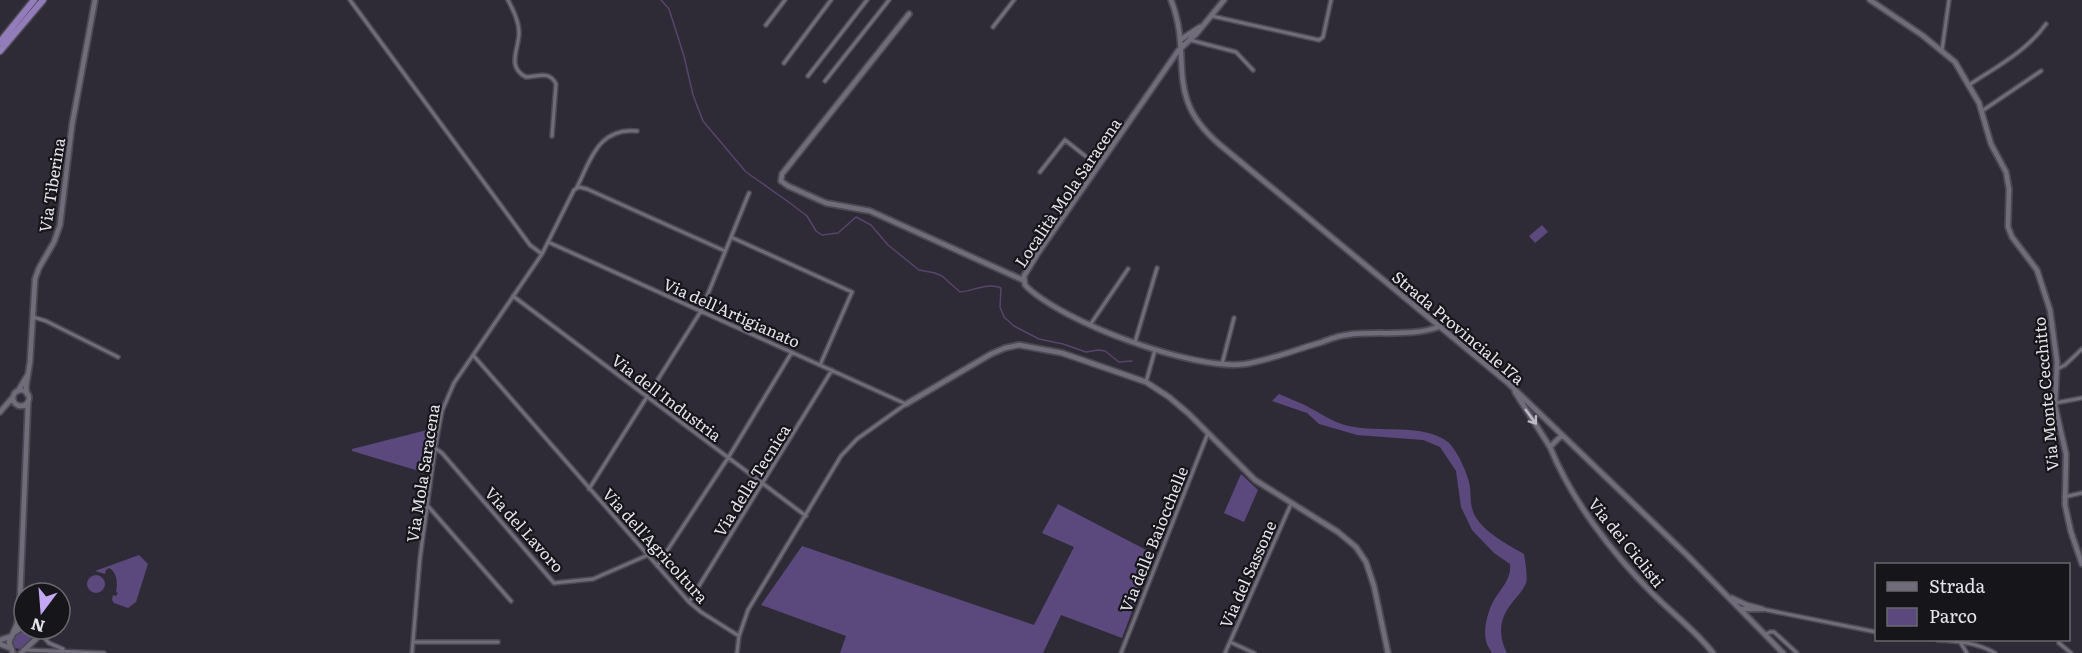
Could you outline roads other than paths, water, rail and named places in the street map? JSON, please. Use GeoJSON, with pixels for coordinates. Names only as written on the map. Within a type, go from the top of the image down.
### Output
{"type":"FeatureCollection","features":[{"type":"Feature","properties":{"kind":"highway"},"geometry":{"type":"LineString","coordinates":[[0,41],[34,0]]}},
{"type":"Feature","properties":{"kind":"highway"},"geometry":{"type":"LineString","coordinates":[[0,51],[43,0]]}},
{"type":"Feature","properties":{"kind":"street","name":"Via Tiberina"},"geometry":{"type":"LineString","coordinates":[[27,394],[36,274],[54,242],[60,225],[72,124],[95,0]]}},
{"type":"Feature","properties":{"kind":"street"},"geometry":{"type":"LineString","coordinates":[[350,0],[530,246],[542,254]]}},
{"type":"Feature","properties":{"kind":"street"},"geometry":{"type":"LineString","coordinates":[[508,0],[519,28],[514,59],[516,67],[523,76],[544,75],[551,77],[556,84],[552,135]]}},
{"type":"Feature","properties":{"kind":"street"},"geometry":{"type":"LineString","coordinates":[[766,25],[785,0]]}},
{"type":"Feature","properties":{"kind":"street"},"geometry":{"type":"LineString","coordinates":[[784,63],[831,0]]}},
{"type":"Feature","properties":{"kind":"street"},"geometry":{"type":"LineString","coordinates":[[808,76],[867,0]]}},
{"type":"Feature","properties":{"kind":"street"},"geometry":{"type":"LineString","coordinates":[[825,81],[889,0]]}},
{"type":"Feature","properties":{"kind":"street"},"geometry":{"type":"LineString","coordinates":[[993,27],[1014,0]]}},
{"type":"Feature","properties":{"kind":"street","name":"Strada Provinciale 17a"},"geometry":{"type":"LineString","coordinates":[[1171,0],[1177,19],[1186,100],[1194,116],[1208,134],[1512,387],[1728,596],[1783,653]]}},
{"type":"Feature","properties":{"kind":"street","name":"Località Mola Saracena"},"geometry":{"type":"LineString","coordinates":[[1224,0],[1203,26],[1180,48],[1038,253],[1023,280],[1027,287],[1090,325],[1155,350],[1196,361],[1221,364],[1256,361],[1347,334],[1423,332],[1441,326]]}},
{"type":"Feature","properties":{"kind":"street"},"geometry":{"type":"LineString","coordinates":[[1212,16],[1320,40],[1323,37],[1331,0]]}},
{"type":"Feature","properties":{"kind":"street","name":"Via Monte Cecchitto"},"geometry":{"type":"LineString","coordinates":[[1870,0],[1942,50],[1957,65],[1982,111],[1991,144],[2004,168],[2008,182],[2009,230],[2035,267],[2045,290],[2051,317],[2057,369],[2055,403],[2066,454],[2064,497],[2069,526],[2082,564]]}},
{"type":"Feature","properties":{"kind":"street"},"geometry":{"type":"LineString","coordinates":[[1942,50],[1949,0]]}},
{"type":"Feature","properties":{"kind":"street"},"geometry":{"type":"LineString","coordinates":[[909,14],[782,174],[781,181],[824,202],[870,211],[1023,280]]}},
{"type":"Feature","properties":{"kind":"street"},"geometry":{"type":"LineString","coordinates":[[1969,85],[2032,41],[2046,24]]}},
{"type":"Feature","properties":{"kind":"street"},"geometry":{"type":"LineString","coordinates":[[1180,40],[1203,26]]}},
{"type":"Feature","properties":{"kind":"street"},"geometry":{"type":"LineString","coordinates":[[1190,40],[1236,52],[1253,70]]}},
{"type":"Feature","properties":{"kind":"street"},"geometry":{"type":"LineString","coordinates":[[1982,111],[2041,71]]}},
{"type":"Feature","properties":{"kind":"street","name":"Via Mola Saracena"},"geometry":{"type":"LineString","coordinates":[[412,653],[427,505],[439,420],[447,397],[542,254],[596,149],[610,134],[623,130],[637,131]]}},
{"type":"Feature","properties":{"kind":"street"},"geometry":{"type":"LineString","coordinates":[[1040,172],[1065,140],[1098,166]]}},
{"type":"Feature","properties":{"kind":"street"},"geometry":{"type":"LineString","coordinates":[[577,187],[587,189],[725,251]]}},
{"type":"Feature","properties":{"kind":"street"},"geometry":{"type":"LineString","coordinates":[[589,489],[701,311],[749,193]]}},
{"type":"Feature","properties":{"kind":"street"},"geometry":{"type":"LineString","coordinates":[[732,237],[852,292],[820,365]]}},
{"type":"Feature","properties":{"kind":"street","name":"Via dell'Artigianato"},"geometry":{"type":"LineString","coordinates":[[548,242],[906,404]]}},
{"type":"Feature","properties":{"kind":"street"},"geometry":{"type":"LineString","coordinates":[[1135,342],[1157,268]]}},
{"type":"Feature","properties":{"kind":"street"},"geometry":{"type":"LineString","coordinates":[[1090,325],[1128,269]]}},
{"type":"Feature","properties":{"kind":"street","name":"Via dell'Industria"},"geometry":{"type":"LineString","coordinates":[[513,296],[806,516]]}},
{"type":"Feature","properties":{"kind":"street"},"geometry":{"type":"LineString","coordinates":[[33,317],[43,319],[118,357]]}},
{"type":"Feature","properties":{"kind":"street"},"geometry":{"type":"LineString","coordinates":[[1221,364],[1234,318]]}},
{"type":"Feature","properties":{"kind":"street"},"geometry":{"type":"LineString","coordinates":[[737,653],[739,636],[749,609],[847,449],[906,404],[991,354],[1019,345],[1066,354],[1146,382],[1174,401],[1252,478],[1341,534],[1358,549],[1368,567],[1388,653]]}},
{"type":"Feature","properties":{"kind":"street"},"geometry":{"type":"LineString","coordinates":[[2057,369],[2065,365],[2082,349]]}},
{"type":"Feature","properties":{"kind":"street"},"geometry":{"type":"LineString","coordinates":[[1146,382],[1155,350]]}},
{"type":"Feature","properties":{"kind":"street"},"geometry":{"type":"LineString","coordinates":[[657,566],[728,458],[792,352]]}},
{"type":"Feature","properties":{"kind":"street","name":"Via dell'Agricoltura"},"geometry":{"type":"LineString","coordinates":[[474,356],[689,602],[739,636]]}},
{"type":"Feature","properties":{"kind":"street","name":"Via della Tecnica"},"geometry":{"type":"LineString","coordinates":[[689,602],[832,370]]}},
{"type":"Feature","properties":{"kind":"street"},"geometry":{"type":"LineString","coordinates":[[0,413],[18,391],[29,371]]}},
{"type":"Feature","properties":{"kind":"street","name":"Via dei Ciclisti"},"geometry":{"type":"LineString","coordinates":[[1512,387],[1551,447],[1572,491],[1592,522],[1648,589],[1713,653]]}},
{"type":"Feature","properties":{"kind":"street"},"geometry":{"type":"LineString","coordinates":[[18,391],[27,394],[21,581]]}},
{"type":"Feature","properties":{"kind":"street"},"geometry":{"type":"LineString","coordinates":[[13,397],[14,402],[25,412],[27,424]]}},
{"type":"Feature","properties":{"kind":"street"},"geometry":{"type":"LineString","coordinates":[[2055,403],[2082,398]]}},
{"type":"Feature","properties":{"kind":"street"},"geometry":{"type":"LineString","coordinates":[[0,413],[27,403]]}},
{"type":"Feature","properties":{"kind":"street","name":"Via delle Baiocchelle"},"geometry":{"type":"LineString","coordinates":[[1121,653],[1208,433]]}},
{"type":"Feature","properties":{"kind":"street"},"geometry":{"type":"LineString","coordinates":[[1551,447],[1562,435]]}},
{"type":"Feature","properties":{"kind":"street","name":"Via del Lavoro"},"geometry":{"type":"LineString","coordinates":[[435,448],[442,453],[555,583],[591,579],[648,555]]}},
{"type":"Feature","properties":{"kind":"street"},"geometry":{"type":"LineString","coordinates":[[2064,497],[2082,493]]}},
{"type":"Feature","properties":{"kind":"street","name":"Via del Sassone"},"geometry":{"type":"LineString","coordinates":[[1225,653],[1291,504]]}},
{"type":"Feature","properties":{"kind":"street"},"geometry":{"type":"LineString","coordinates":[[427,505],[511,601]]}},
{"type":"Feature","properties":{"kind":"street"},"geometry":{"type":"LineString","coordinates":[[1728,596],[1749,606],[1875,632]]}},
{"type":"Feature","properties":{"kind":"street"},"geometry":{"type":"LineString","coordinates":[[1741,609],[1749,606]]}},
{"type":"Feature","properties":{"kind":"street"},"geometry":{"type":"LineString","coordinates":[[1741,609],[1762,609]]}},
{"type":"Feature","properties":{"kind":"street"},"geometry":{"type":"LineString","coordinates":[[1754,623],[1754,614],[1762,609]]}},
{"type":"Feature","properties":{"kind":"street"},"geometry":{"type":"LineString","coordinates":[[1766,634],[1774,632],[1797,653]]}},
{"type":"Feature","properties":{"kind":"street"},"geometry":{"type":"LineString","coordinates":[[12,636],[9,642],[12,651]]}},
{"type":"Feature","properties":{"kind":"street"},"geometry":{"type":"LineString","coordinates":[[22,652],[34,641]]}},
{"type":"Feature","properties":{"kind":"street"},"geometry":{"type":"LineString","coordinates":[[48,641],[74,651]]}},
{"type":"Feature","properties":{"kind":"street"},"geometry":{"type":"LineString","coordinates":[[1953,641],[1985,648],[1995,653]]}},
{"type":"Feature","properties":{"kind":"street"},"geometry":{"type":"LineString","coordinates":[[0,642],[12,651],[104,653]]}},
{"type":"Feature","properties":{"kind":"street"},"geometry":{"type":"LineString","coordinates":[[413,642],[498,642]]}},
{"type":"Feature","properties":{"kind":"street"},"geometry":{"type":"LineString","coordinates":[[1230,642],[1254,653]]}},
{"type":"Feature","properties":{"kind":"street"},"geometry":{"type":"LineString","coordinates":[[1960,642],[1968,653]]}},
{"type":"Feature","properties":{"kind":"street"},"geometry":{"type":"LineString","coordinates":[[2059,643],[2071,653]]}},
{"type":"Feature","properties":{"kind":"waterway"},"geometry":{"type":"LineString","coordinates":[[661,0],[669,9],[684,56],[693,95],[703,121],[746,172],[807,216],[816,231],[822,235],[838,233],[856,217],[871,225],[888,245],[919,270],[942,276],[960,292],[986,286],[1001,288],[1000,307],[1004,317],[1014,326],[1039,339],[1086,352],[1105,351],[1119,362],[1132,361]]}}]}
